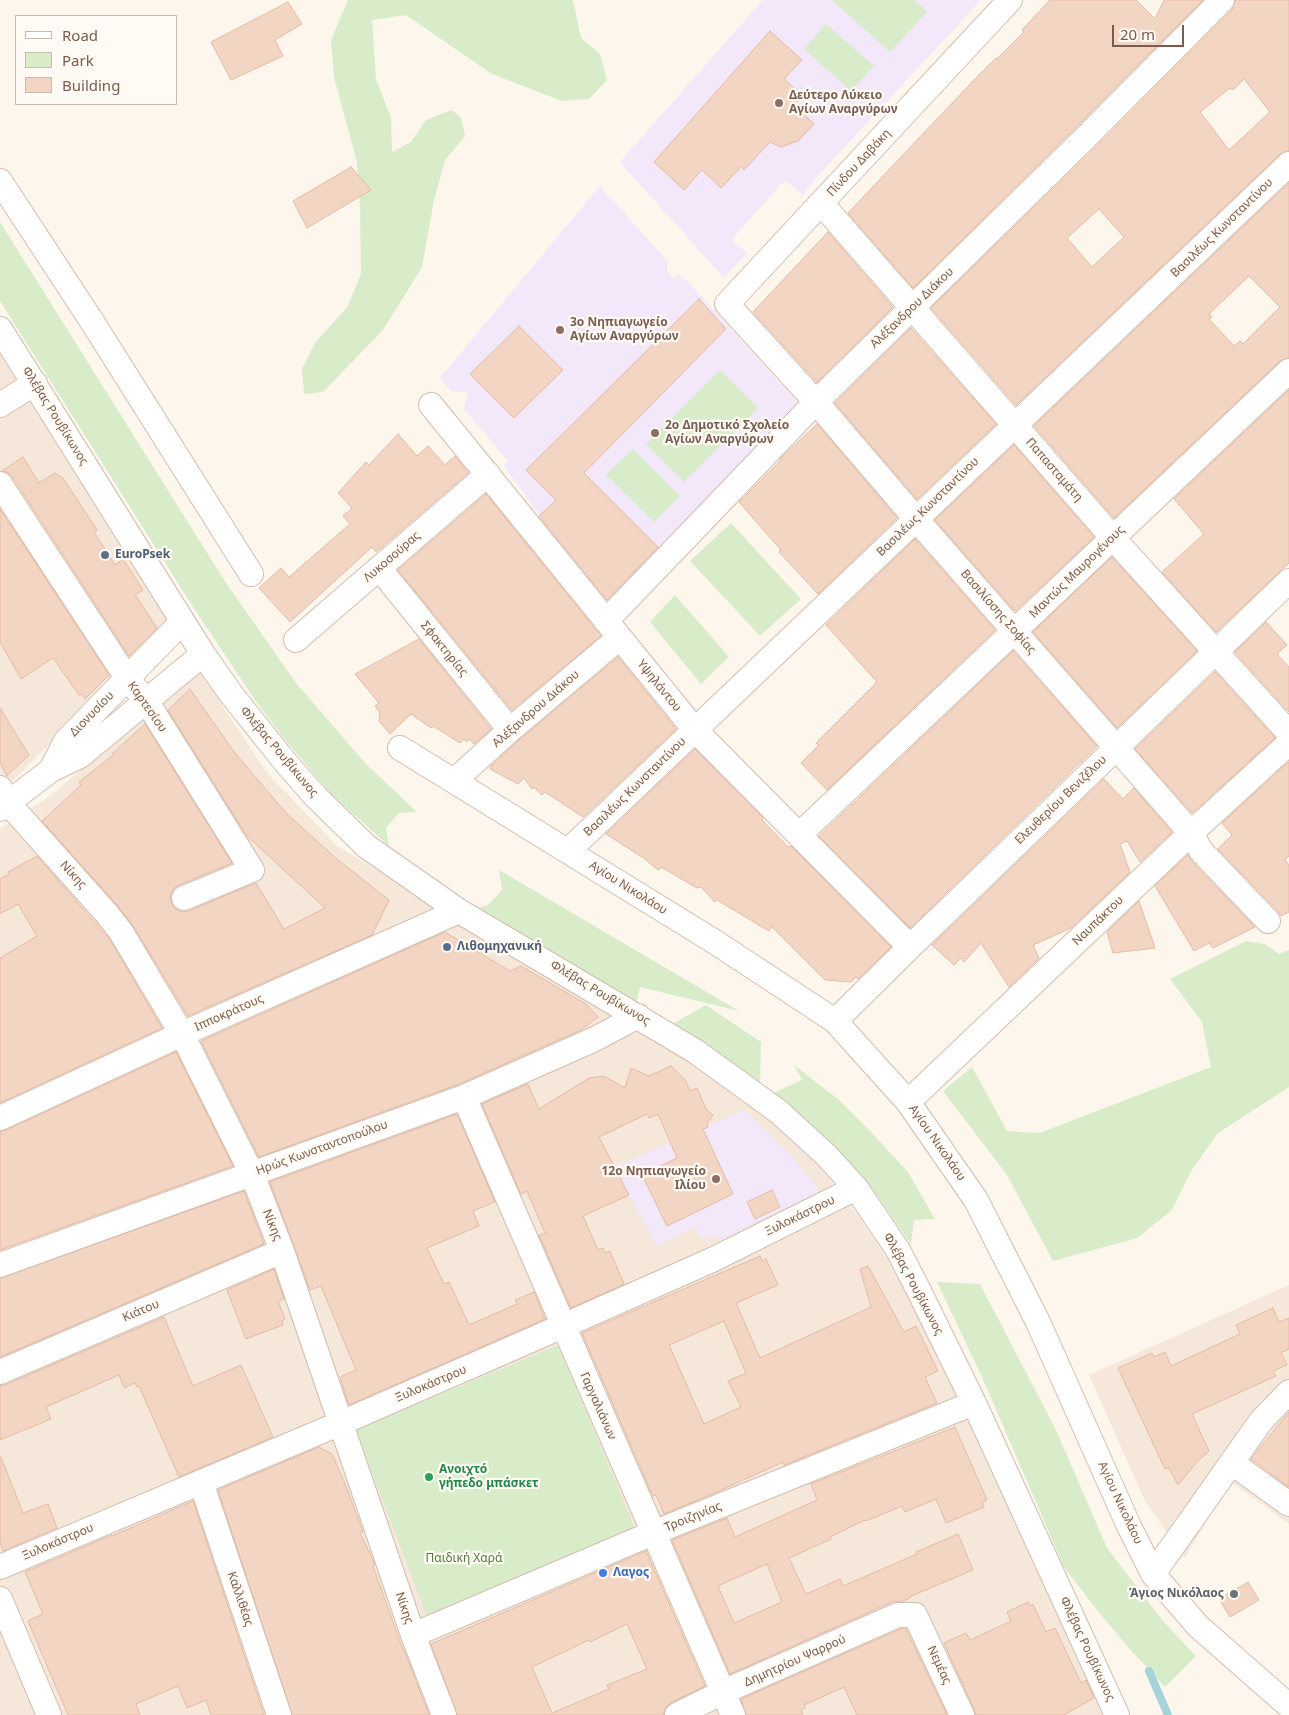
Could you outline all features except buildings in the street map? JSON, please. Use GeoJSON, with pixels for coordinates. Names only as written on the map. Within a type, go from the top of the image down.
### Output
{"type":"FeatureCollection","features":[{"type":"Feature","properties":{"kind":"street","name":"Πίνδου Δαβάκη"},"geometry":{"type":"LineString","coordinates":[[727,304],[1010,0]]}},
{"type":"Feature","properties":{"kind":"street","name":"Αλέξανδρου Διάκου"},"geometry":{"type":"LineString","coordinates":[[454,781],[510,730],[613,629],[816,402],[1086,138],[1222,0]]}},
{"type":"Feature","properties":{"kind":"street","name":"Βασιλέως Κωνσταντίνου"},"geometry":{"type":"LineString","coordinates":[[568,851],[1289,164]]}},
{"type":"Feature","properties":{"kind":"street"},"geometry":{"type":"LineString","coordinates":[[0,180],[252,574]]}},
{"type":"Feature","properties":{"kind":"street","name":"Παπασταμάτη"},"geometry":{"type":"LineString","coordinates":[[821,203],[1113,538],[1289,733]]}},
{"type":"Feature","properties":{"kind":"street","name":"Βασιλίσσης Σοφίας"},"geometry":{"type":"LineString","coordinates":[[727,304],[816,402],[1116,747],[1190,833],[1201,851],[1268,921]]}},
{"type":"Feature","properties":{"kind":"street","name":"Φλέβας Ρουβίκωνος"},"geometry":{"type":"LineString","coordinates":[[0,329],[203,654],[231,694],[286,764],[316,797],[366,846],[459,911],[695,1051],[779,1112],[826,1155],[856,1188],[898,1250],[974,1403],[1117,1715]]}},
{"type":"Feature","properties":{"kind":"street","name":"Μαντώς Μαυρογένους"},"geometry":{"type":"LineString","coordinates":[[799,835],[1289,370]]}},
{"type":"Feature","properties":{"kind":"street"},"geometry":{"type":"LineString","coordinates":[[0,405],[35,384]]}},
{"type":"Feature","properties":{"kind":"street","name":"Υψηλάντου"},"geometry":{"type":"LineString","coordinates":[[431,405],[695,730],[910,947]]}},
{"type":"Feature","properties":{"kind":"street","name":"Λυκοσούρας"},"geometry":{"type":"LineString","coordinates":[[296,640],[488,474]]}},
{"type":"Feature","properties":{"kind":"street","name":"Καρτεσίου"},"geometry":{"type":"LineString","coordinates":[[0,484],[126,678],[147,702],[252,870],[184,898]]}},
{"type":"Feature","properties":{"kind":"street","name":"Σφακτηρίας"},"geometry":{"type":"LineString","coordinates":[[379,568],[510,730]]}},
{"type":"Feature","properties":{"kind":"street","name":"Ελευθερίου Βενιζέλου"},"geometry":{"type":"LineString","coordinates":[[835,1021],[1289,581]]}},
{"type":"Feature","properties":{"kind":"street","name":"Διονυσίου"},"geometry":{"type":"LineString","coordinates":[[51,770],[66,741],[182,622]]}},
{"type":"Feature","properties":{"kind":"street","name":"Διονυσίου"},"geometry":{"type":"LineString","coordinates":[[3,800],[51,770],[80,756],[203,654]]}},
{"type":"Feature","properties":{"kind":"street","name":"Ναυπάκτου"},"geometry":{"type":"LineString","coordinates":[[908,1102],[1190,833],[1289,742]]}},
{"type":"Feature","properties":{"kind":"street","name":"Αγίου Νικολάου"},"geometry":{"type":"LineString","coordinates":[[400,748],[715,942],[835,1021],[908,1102],[976,1200],[1038,1322],[1128,1524],[1153,1574],[1198,1626],[1289,1706]]}},
{"type":"Feature","properties":{"kind":"street","name":"Νίκης"},"geometry":{"type":"LineString","coordinates":[[3,800],[107,914],[121,932],[182,1034],[252,1174],[282,1251],[413,1635],[444,1715]]}},
{"type":"Feature","properties":{"kind":"street","name":"Ιπποκράτους"},"geometry":{"type":"LineString","coordinates":[[0,1118],[182,1034],[459,911]]}},
{"type":"Feature","properties":{"kind":"street","name":"Ηρώς Κωνσταντοπούλου"},"geometry":{"type":"LineString","coordinates":[[0,1264],[464,1097],[595,1039],[638,1016]]}},
{"type":"Feature","properties":{"kind":"street","name":"Γαργαλιάνων"},"geometry":{"type":"LineString","coordinates":[[464,1097],[733,1715]]}},
{"type":"Feature","properties":{"kind":"street","name":"Ξυλοκάστρου"},"geometry":{"type":"LineString","coordinates":[[0,1567],[563,1326],[712,1260],[856,1188]]}},
{"type":"Feature","properties":{"kind":"street","name":"Κιάτου"},"geometry":{"type":"LineString","coordinates":[[0,1372],[282,1251]]}},
{"type":"Feature","properties":{"kind":"street"},"geometry":{"type":"LineString","coordinates":[[1153,1574],[1262,1421],[1289,1392]]}},
{"type":"Feature","properties":{"kind":"street","name":"Τροιζηνίας"},"geometry":{"type":"LineString","coordinates":[[413,1635],[653,1533],[974,1403]]}},
{"type":"Feature","properties":{"kind":"street"},"geometry":{"type":"LineString","coordinates":[[1232,1462],[1289,1504]]}},
{"type":"Feature","properties":{"kind":"street","name":"Καλλιθέας"},"geometry":{"type":"LineString","coordinates":[[201,1482],[280,1715]]}},
{"type":"Feature","properties":{"kind":"street"},"geometry":{"type":"LineString","coordinates":[[0,1599],[49,1715]]}},
{"type":"Feature","properties":{"kind":"street","name":"Δημητρίου Ψαρρού"},"geometry":{"type":"LineString","coordinates":[[677,1715],[723,1692],[898,1615],[915,1615]]}},
{"type":"Feature","properties":{"kind":"street","name":"Νεμέας"},"geometry":{"type":"LineString","coordinates":[[915,1615],[962,1715]]}},
{"type":"Feature","properties":{"kind":"shaded area","name":"Δεύτερο Λύκειο Αγίων Αναργύρων"},"geometry":{"type":"Polygon","coordinates":[[[763,0],[981,0],[813,181],[803,196],[788,182],[782,183],[733,238],[733,241],[747,253],[724,278],[620,162],[763,0]]]}},
{"type":"Feature","properties":{"kind":"shaded area","name":"2ο Δημοτικό Σχολείο Αγίων Αναργύρων"},"geometry":{"type":"Polygon","coordinates":[[[600,186],[668,262],[667,271],[674,278],[679,275],[688,282],[800,405],[608,600],[540,516],[504,466],[508,461],[464,409],[468,393],[451,391],[440,378],[600,186]]]}},
{"type":"Feature","properties":{"kind":"shaded area"},"geometry":{"type":"Polygon","coordinates":[[[0,341],[172,621],[0,794],[0,341]]]}},
{"type":"Feature","properties":{"kind":"shaded area"},"geometry":{"type":"Polygon","coordinates":[[[199,670],[267,773],[337,846],[621,1017],[763,1112],[810,1155],[860,1218],[912,1296],[1110,1715],[0,1715],[0,829],[50,796],[199,670]]]}},
{"type":"Feature","properties":{"kind":"shaded area","name":"12ο Νηπιαγωγείο Ιλίου"},"geometry":{"type":"Polygon","coordinates":[[[744,1110],[789,1153],[820,1191],[719,1241],[716,1235],[703,1240],[696,1227],[656,1246],[615,1167],[744,1110]]]}},
{"type":"Feature","properties":{"kind":"shaded area"},"geometry":{"type":"Polygon","coordinates":[[[1289,1285],[1289,1524],[1230,1481],[1185,1558],[1145,1501],[1089,1375],[1289,1285]]]}},
{"type":"Feature","properties":{"kind":"green space"},"geometry":{"type":"Polygon","coordinates":[[[348,0],[573,0],[581,38],[600,54],[607,80],[589,99],[562,101],[492,74],[406,15],[372,20],[376,80],[391,117],[392,152],[411,142],[426,120],[452,110],[461,118],[465,136],[445,160],[434,200],[422,267],[383,330],[323,392],[304,394],[302,369],[315,343],[348,306],[361,273],[357,162],[334,77],[331,40],[348,0]]]}},
{"type":"Feature","properties":{"kind":"green space"},"geometry":{"type":"Polygon","coordinates":[[[832,0],[914,0],[927,12],[890,52],[832,0]]]}},
{"type":"Feature","properties":{"kind":"green space"},"geometry":{"type":"Polygon","coordinates":[[[826,24],[874,66],[851,91],[804,49],[826,24]]]}},
{"type":"Feature","properties":{"kind":"green space"},"geometry":{"type":"Polygon","coordinates":[[[0,222],[226,583],[296,683],[366,764],[417,812],[399,813],[386,828],[389,846],[331,794],[282,736],[255,700],[193,607],[0,301],[0,222]]]}},
{"type":"Feature","properties":{"kind":"green space"},"geometry":{"type":"Polygon","coordinates":[[[720,370],[758,408],[684,482],[646,444],[720,370]]]}},
{"type":"Feature","properties":{"kind":"green space"},"geometry":{"type":"Polygon","coordinates":[[[633,449],[680,496],[654,522],[606,475],[633,449]]]}},
{"type":"Feature","properties":{"kind":"green space"},"geometry":{"type":"Polygon","coordinates":[[[731,523],[801,599],[760,636],[690,561],[731,523]]]}},
{"type":"Feature","properties":{"kind":"green space"},"geometry":{"type":"Polygon","coordinates":[[[675,595],[729,657],[701,684],[650,622],[675,595]]]}},
{"type":"Feature","properties":{"kind":"green space"},"geometry":{"type":"Polygon","coordinates":[[[499,870],[739,1011],[640,987],[636,1004],[471,910],[488,905],[502,890],[499,870]]]}},
{"type":"Feature","properties":{"kind":"green space"},"geometry":{"type":"Polygon","coordinates":[[[1246,941],[1265,944],[1279,954],[1289,950],[1289,1087],[1218,1133],[1191,1171],[1172,1210],[1137,1238],[1053,1261],[1007,1175],[943,1091],[972,1067],[1007,1131],[1040,1133],[1211,1067],[1202,1022],[1170,979],[1246,941]]]}},
{"type":"Feature","properties":{"kind":"green space"},"geometry":{"type":"Polygon","coordinates":[[[706,1005],[761,1042],[760,1090],[671,1025],[706,1005]]]}},
{"type":"Feature","properties":{"kind":"green space"},"geometry":{"type":"Polygon","coordinates":[[[794,1065],[838,1099],[908,1172],[935,1219],[914,1220],[911,1244],[878,1197],[840,1154],[771,1094],[802,1080],[794,1065]]]}},
{"type":"Feature","properties":{"kind":"green space"},"geometry":{"type":"Polygon","coordinates":[[[937,1282],[980,1284],[1056,1430],[1107,1548],[1163,1621],[1196,1656],[1165,1687],[1127,1646],[1064,1567],[982,1377],[937,1282]]]}},
{"type":"Feature","properties":{"kind":"green space","name":"Παιδική Χαρά"},"geometry":{"type":"Polygon","coordinates":[[[558,1345],[635,1529],[428,1619],[356,1430],[558,1345]]]}},
{"type":"Feature","properties":{"kind":"waterway"},"geometry":{"type":"LineString","coordinates":[[1149,1671],[1168,1715]]}},
{"type":"Feature","properties":{"kind":"place","name":"Δεύτερο Λύκειο Αγίων Αναργύρων"},"geometry":{"type":"Point","coordinates":[779,103]}},
{"type":"Feature","properties":{"kind":"place","name":"3ο Νηπιαγωγείο Αγίων Αναργύρων"},"geometry":{"type":"Point","coordinates":[560,330]}},
{"type":"Feature","properties":{"kind":"place","name":"2ο Δημοτικό Σχολείο Αγίων Αναργύρων"},"geometry":{"type":"Point","coordinates":[655,433]}},
{"type":"Feature","properties":{"kind":"place","name":"EuroPsek"},"geometry":{"type":"Point","coordinates":[105,555]}},
{"type":"Feature","properties":{"kind":"place","name":"Λιθομηχανική"},"geometry":{"type":"Point","coordinates":[447,947]}},
{"type":"Feature","properties":{"kind":"place","name":"12ο Νηπιαγωγείο Ιλίου"},"geometry":{"type":"Point","coordinates":[716,1179]}},
{"type":"Feature","properties":{"kind":"place","name":"Ανοιχτό γήπεδο μπάσκετ"},"geometry":{"type":"Point","coordinates":[429,1477]}},
{"type":"Feature","properties":{"kind":"place","name":"Λαγος"},"geometry":{"type":"Point","coordinates":[603,1573]}},
{"type":"Feature","properties":{"kind":"place","name":"Άγιος Νικόλαος"},"geometry":{"type":"Point","coordinates":[1234,1594]}}]}
